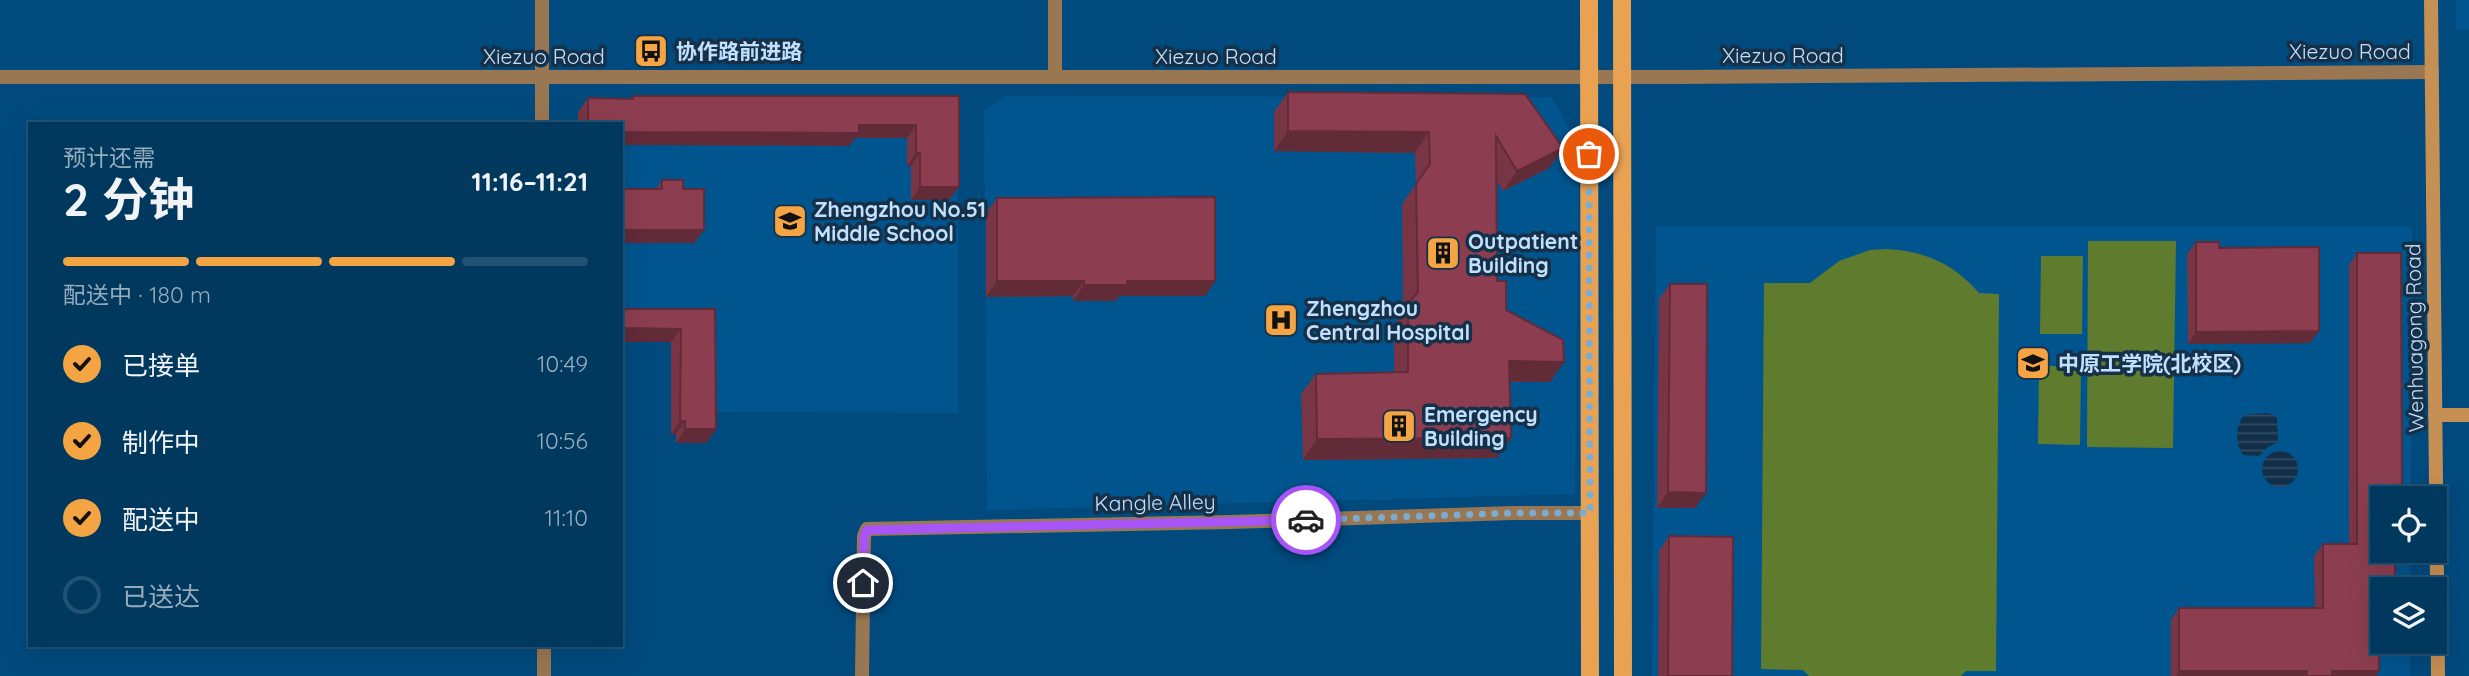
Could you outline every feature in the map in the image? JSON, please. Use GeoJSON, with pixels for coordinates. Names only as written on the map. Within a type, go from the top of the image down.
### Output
{"type":"FeatureCollection","features":[{"type":"Feature","properties":{"kind":"main road"},"geometry":{"type":"LineString","coordinates":[[1589,0],[1591,676]]}},
{"type":"Feature","properties":{"kind":"main road"},"geometry":{"type":"LineString","coordinates":[[1622,0],[1623,676]]}},
{"type":"Feature","properties":{"kind":"street"},"geometry":{"type":"LineString","coordinates":[[542,0],[542,122]]}},
{"type":"Feature","properties":{"kind":"street"},"geometry":{"type":"LineString","coordinates":[[1055,0],[1055,76]]}},
{"type":"Feature","properties":{"kind":"street","name":"Wenhuagong Road"},"geometry":{"type":"LineString","coordinates":[[2431,0],[2438,676]]}},
{"type":"Feature","properties":{"kind":"street","name":"Xiezuo Road"},"geometry":{"type":"LineString","coordinates":[[0,76],[1622,76],[2432,72]]}},
{"type":"Feature","properties":{"kind":"street"},"geometry":{"type":"LineString","coordinates":[[2435,415],[2469,415]]}},
{"type":"Feature","properties":{"kind":"street","name":"Kangle Alley"},"geometry":{"type":"LineString","coordinates":[[862,676],[864,536],[867,530],[1590,513]]}},
{"type":"Feature","properties":{"kind":"street"},"geometry":{"type":"LineString","coordinates":[[544,647],[544,676]]}},
{"type":"Feature","properties":{"kind":"shaded area"},"geometry":{"type":"Polygon","coordinates":[[[2456,0],[2469,0],[2469,30],[2456,30],[2456,0]]]}},
{"type":"Feature","properties":{"kind":"shaded area","name":"Zhengzhou Central Hospital"},"geometry":{"type":"Polygon","coordinates":[[[1004,96],[1551,97],[1579,145],[1575,494],[987,510],[984,111],[1004,96]]]}},
{"type":"Feature","properties":{"kind":"shaded area","name":"Zhengzhou No.51 Middle School"},"geometry":{"type":"Polygon","coordinates":[[[958,102],[958,413],[709,412],[709,319],[623,319],[623,123],[958,102]]]}},
{"type":"Feature","properties":{"kind":"shaded area","name":"中原工学院(北校区)"},"geometry":{"type":"Polygon","coordinates":[[[1656,226],[2412,226],[2411,486],[2370,486],[2370,563],[2410,563],[2410,577],[2370,577],[2370,654],[2410,654],[2410,676],[1652,676],[1656,226]]]}},
{"type":"Feature","properties":{"kind":"shaded area"},"geometry":{"type":"Polygon","coordinates":[[[2266,413],[2277,418],[2278,442],[2259,456],[2243,455],[2237,435],[2241,419],[2244,415],[2266,413]]]}},
{"type":"Feature","properties":{"kind":"shaded area"},"geometry":{"type":"Polygon","coordinates":[[[2280,451],[2293,456],[2298,469],[2293,482],[2280,487],[2267,482],[2262,469],[2267,456],[2280,451]]]}},
{"type":"Feature","properties":{"kind":"green space"},"geometry":{"type":"Polygon","coordinates":[[[2088,241],[2176,241],[2173,448],[2087,447],[2088,241]]]}},
{"type":"Feature","properties":{"kind":"green space"},"geometry":{"type":"Polygon","coordinates":[[[1887,249],[1926,256],[1949,267],[1979,293],[1999,294],[1996,671],[1966,671],[1961,676],[1809,676],[1803,670],[1761,669],[1764,283],[1810,283],[1839,261],[1870,250],[1887,249]]]}},
{"type":"Feature","properties":{"kind":"green space"},"geometry":{"type":"Polygon","coordinates":[[[2041,256],[2083,256],[2082,334],[2040,334],[2041,256]]]}},
{"type":"Feature","properties":{"kind":"green space"},"geometry":{"type":"Polygon","coordinates":[[[2039,366],[2081,366],[2080,445],[2038,444],[2039,366]]]}},
{"type":"Feature","properties":{"kind":"building"},"geometry":{"type":"Polygon","coordinates":[[[1288,92],[1525,94],[1563,148],[1517,171],[1496,136],[1497,281],[1506,281],[1506,310],[1563,340],[1564,362],[1509,361],[1511,438],[1317,439],[1316,374],[1408,372],[1408,304],[1418,292],[1416,184],[1430,164],[1429,132],[1288,131],[1288,92]]]}},
{"type":"Feature","properties":{"kind":"building"},"geometry":{"type":"Polygon","coordinates":[[[633,96],[959,96],[959,187],[920,187],[920,153],[916,153],[916,125],[859,125],[859,133],[623,132],[623,122],[588,122],[588,98],[633,99],[633,96]]]}},
{"type":"Feature","properties":{"kind":"building"},"geometry":{"type":"Polygon","coordinates":[[[662,180],[683,180],[683,189],[704,189],[704,230],[623,230],[623,189],[662,189],[662,180]]]}},
{"type":"Feature","properties":{"kind":"building"},"geometry":{"type":"Polygon","coordinates":[[[1215,197],[1215,281],[1127,281],[1127,285],[1084,285],[1084,281],[997,281],[997,198],[1215,197]]]}},
{"type":"Feature","properties":{"kind":"building"},"geometry":{"type":"Polygon","coordinates":[[[2196,242],[2219,242],[2219,248],[2319,247],[2319,331],[2196,332],[2196,242]]]}},
{"type":"Feature","properties":{"kind":"building"},"geometry":{"type":"Polygon","coordinates":[[[2357,253],[2401,253],[2402,486],[2370,486],[2370,563],[2395,563],[2395,577],[2370,577],[2370,654],[2379,654],[2379,671],[2332,671],[2332,676],[2307,676],[2307,671],[2179,671],[2179,608],[2323,608],[2323,544],[2357,544],[2357,253]]]}},
{"type":"Feature","properties":{"kind":"building"},"geometry":{"type":"Polygon","coordinates":[[[1670,284],[1707,284],[1706,493],[1668,492],[1670,284]]]}},
{"type":"Feature","properties":{"kind":"building"},"geometry":{"type":"Polygon","coordinates":[[[623,309],[715,309],[716,429],[685,429],[685,421],[680,421],[681,329],[623,328],[623,309]]]}},
{"type":"Feature","properties":{"kind":"building"},"geometry":{"type":"Polygon","coordinates":[[[1669,536],[1733,537],[1732,676],[1668,676],[1669,536]]]}},
{"type":"Feature","properties":{"kind":"way so far"},"geometry":{"type":"LineString","coordinates":[[1306,520],[1590,513],[1589,154]]}},
{"type":"Feature","properties":{"kind":"place","name":"协作路前进路"},"geometry":{"type":"Point","coordinates":[651,51]}},
{"type":"Feature","properties":{"kind":"place","name":"Zhengzhou No.51 Middle School"},"geometry":{"type":"Point","coordinates":[790,221]}},
{"type":"Feature","properties":{"kind":"place","name":"Outpatient Building"},"geometry":{"type":"Point","coordinates":[1443,253]}},
{"type":"Feature","properties":{"kind":"place","name":"Zhengzhou Central Hospital"},"geometry":{"type":"Point","coordinates":[1281,320]}},
{"type":"Feature","properties":{"kind":"place","name":"中原工学院(北校区)"},"geometry":{"type":"Point","coordinates":[2033,363]}},
{"type":"Feature","properties":{"kind":"place","name":"Emergency Building"},"geometry":{"type":"Point","coordinates":[1399,426]}},
{"type":"Feature","properties":{"kind":"route"},"geometry":{"type":"LineString","coordinates":[[863,583],[864,536],[867,530],[1306,520]]}}]}
